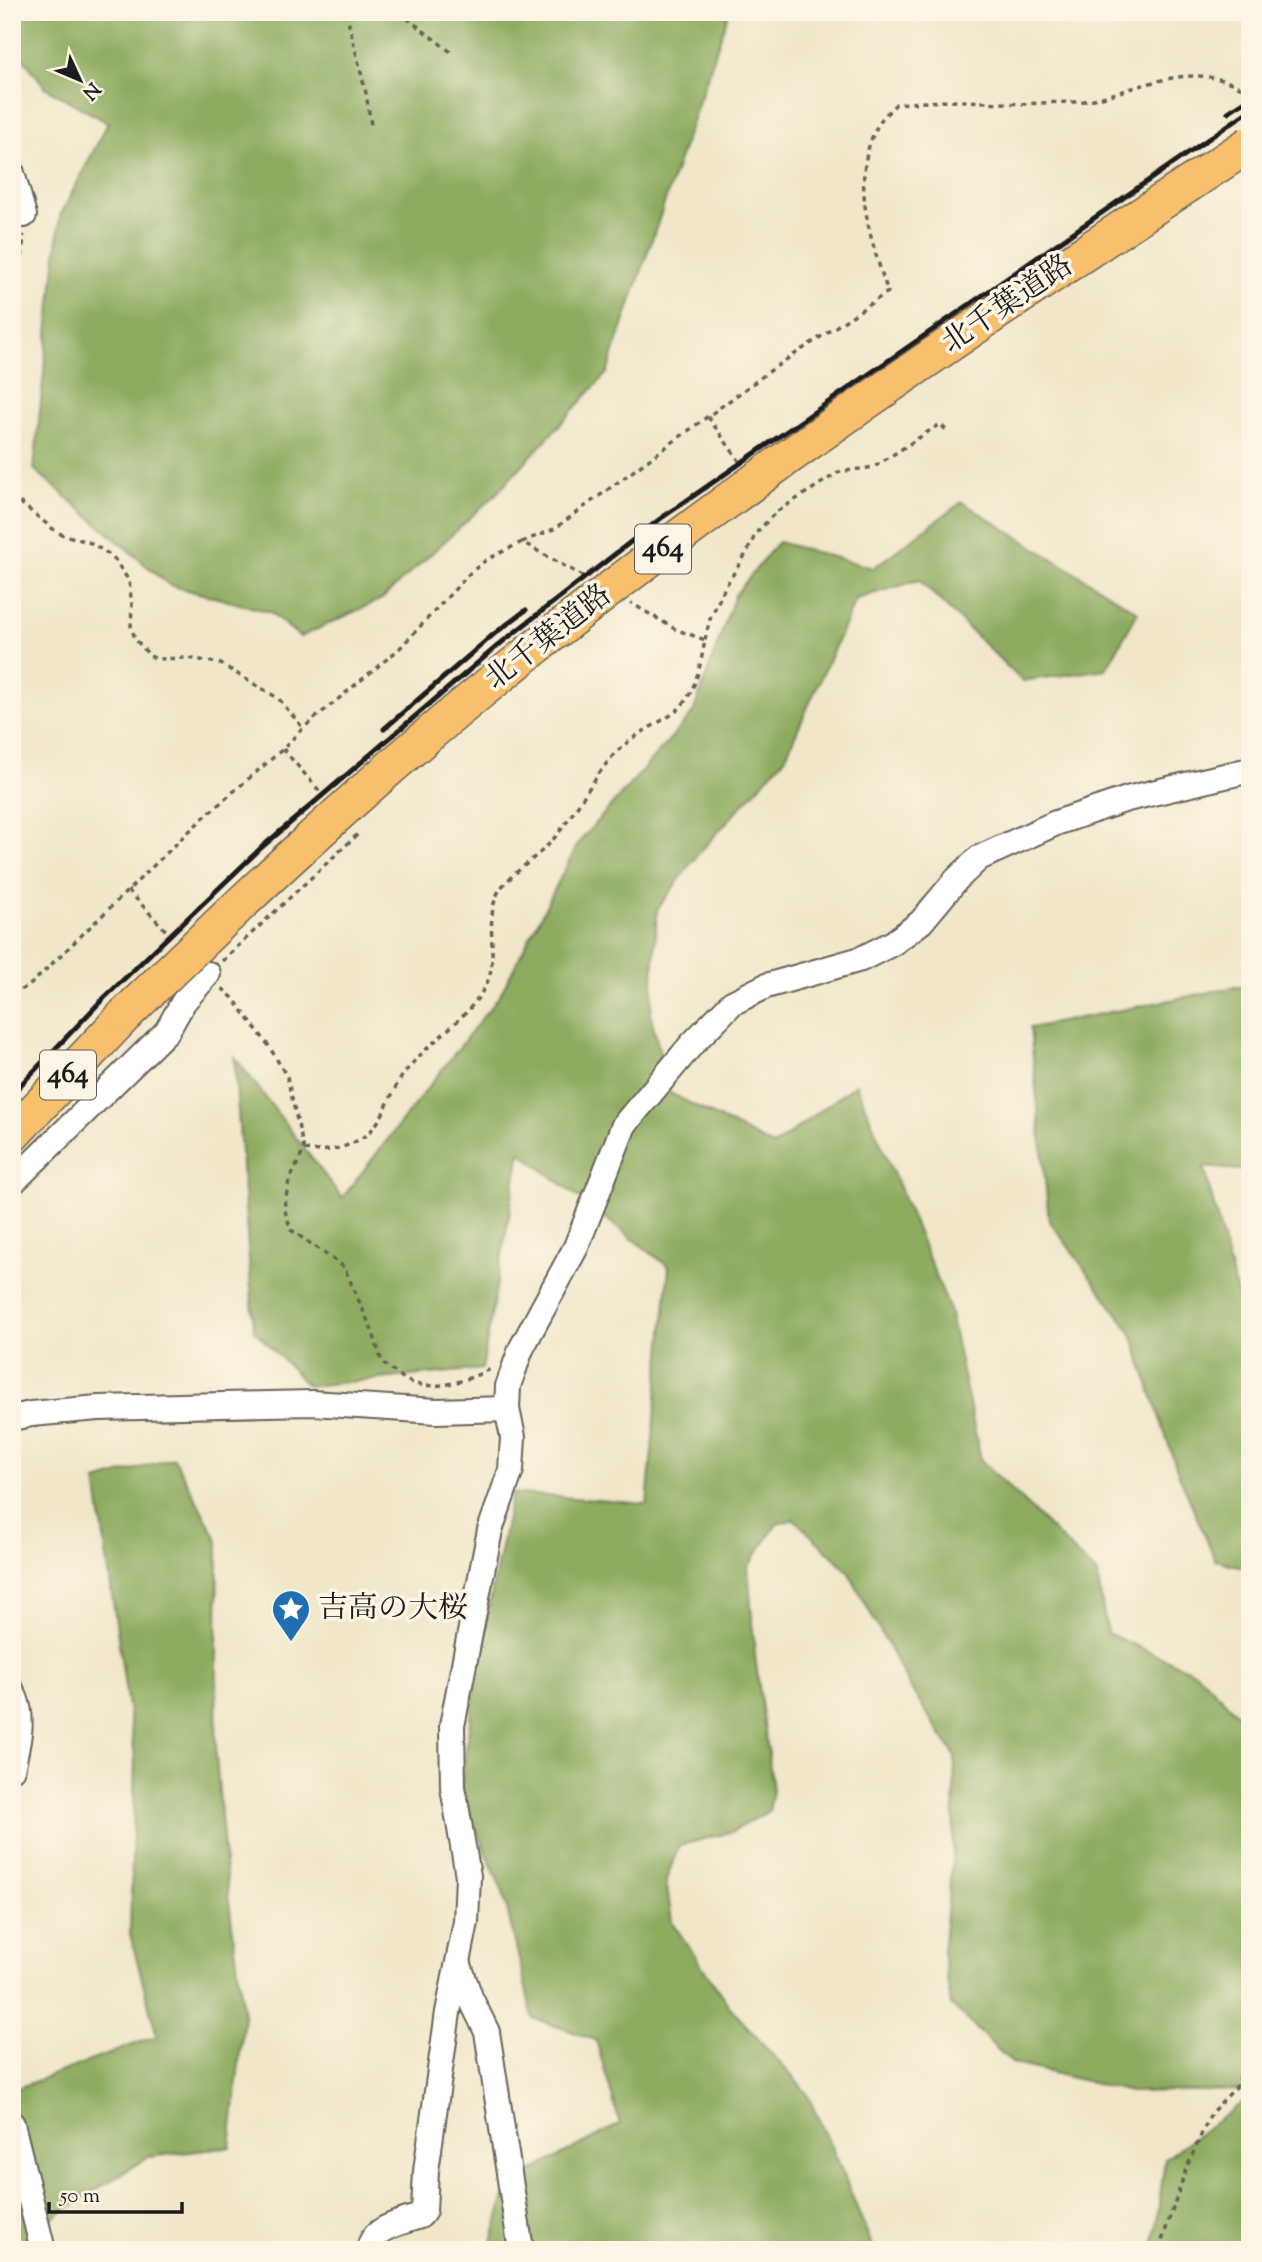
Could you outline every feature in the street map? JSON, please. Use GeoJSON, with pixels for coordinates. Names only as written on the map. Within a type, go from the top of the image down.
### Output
{"type":"FeatureCollection","features":[{"type":"Feature","properties":{"kind":"highway","name":"北千葉道路"},"geometry":{"type":"LineString","coordinates":[[12,1135],[125,1016],[233,910],[451,716],[564,625],[829,427],[1250,144]]}},
{"type":"Feature","properties":{"kind":"street"},"geometry":{"type":"LineString","coordinates":[[12,173],[24,215]]}},
{"type":"Feature","properties":{"kind":"street"},"geometry":{"type":"LineString","coordinates":[[369,2250],[370,2242],[379,2231],[420,2216],[424,2211],[426,2171],[448,2012],[466,1922],[468,1876],[453,1787],[452,1726],[490,1530],[511,1470],[513,1437],[507,1409],[508,1386],[521,1349],[576,1247],[624,1125],[692,1044],[732,1003],[766,986],[860,959],[893,943],[921,922],[956,880],[979,858],[1056,823],[1126,799],[1250,770]]}},
{"type":"Feature","properties":{"kind":"street"},"geometry":{"type":"LineString","coordinates":[[12,1183],[167,1031],[184,1000],[208,974]]}},
{"type":"Feature","properties":{"kind":"street"},"geometry":{"type":"LineString","coordinates":[[12,1418],[98,1408],[300,1404],[436,1411],[507,1409]]}},
{"type":"Feature","properties":{"kind":"street"},"geometry":{"type":"LineString","coordinates":[[12,1691],[19,1704],[20,1731],[12,1769]]}},
{"type":"Feature","properties":{"kind":"street"},"geometry":{"type":"LineString","coordinates":[[458,1965],[487,2032],[521,2250]]}},
{"type":"Feature","properties":{"kind":"street"},"geometry":{"type":"LineString","coordinates":[[12,2123],[43,2250]]}},
{"type":"Feature","properties":{"kind":"path"},"geometry":{"type":"LineString","coordinates":[[346,12],[364,82],[371,125]]}},
{"type":"Feature","properties":{"kind":"path"},"geometry":{"type":"LineString","coordinates":[[399,12],[451,52]]}},
{"type":"Feature","properties":{"kind":"path"},"geometry":{"type":"LineString","coordinates":[[12,995],[31,984],[303,728],[399,649],[470,573],[486,560],[554,529],[774,368],[888,292],[869,235],[863,188],[867,148],[879,122],[896,104],[965,101],[1029,104],[1084,100],[1157,79],[1195,77],[1217,78],[1240,86],[1250,93]]}},
{"type":"Feature","properties":{"kind":"path"},"geometry":{"type":"LineString","coordinates":[[12,366],[24,252],[24,215]]}},
{"type":"Feature","properties":{"kind":"path"},"geometry":{"type":"LineString","coordinates":[[304,1150],[323,1152],[362,1139],[377,1124],[401,1078],[415,1061],[462,1017],[487,983],[491,958],[491,920],[499,890],[550,843],[613,756],[643,730],[673,713],[687,698],[700,671],[710,618],[757,533],[776,512],[839,472],[874,467],[940,424],[948,432]]}},
{"type":"Feature","properties":{"kind":"path"},"geometry":{"type":"LineString","coordinates":[[12,496],[58,533],[91,543],[113,557],[128,581],[132,606],[131,626],[135,639],[150,656],[157,659],[188,658],[219,663],[278,698],[303,728]]}},
{"type":"Feature","properties":{"kind":"path"},"geometry":{"type":"LineString","coordinates":[[522,542],[593,582]]}},
{"type":"Feature","properties":{"kind":"path"},"geometry":{"type":"LineString","coordinates":[[628,602],[676,629],[705,640]]}},
{"type":"Feature","properties":{"kind":"path"},"geometry":{"type":"LineString","coordinates":[[128,890],[172,937]]}},
{"type":"Feature","properties":{"kind":"path"},"geometry":{"type":"LineString","coordinates":[[208,974],[233,998],[269,1046],[287,1077],[304,1150],[289,1181],[284,1208],[291,1230],[344,1267],[373,1333],[382,1363],[414,1384],[454,1384],[500,1364],[521,1349]]}},
{"type":"Feature","properties":{"kind":"path"},"geometry":{"type":"LineString","coordinates":[[1158,2250],[1186,2169],[1212,2113],[1236,2087],[1250,2052]]}},
{"type":"Feature","properties":{"kind":"green space"},"geometry":{"type":"Polygon","coordinates":[[[12,12],[729,12],[607,373],[497,493],[382,599],[300,637],[270,612],[169,585],[34,469],[60,216],[108,123],[46,88],[12,44],[12,12]]]}},
{"type":"Feature","properties":{"kind":"green space"},"geometry":{"type":"Polygon","coordinates":[[[962,502],[1138,612],[1106,669],[1022,681],[919,580],[856,599],[785,758],[698,854],[657,910],[651,1017],[670,1093],[773,1146],[856,1084],[948,1305],[981,1460],[1097,1574],[1107,1633],[1197,1673],[1250,1727],[1250,2090],[1130,2092],[1012,2063],[951,2005],[943,1952],[953,1853],[955,1756],[911,1689],[848,1571],[794,1519],[777,1524],[748,1567],[755,1656],[773,1790],[769,1811],[733,1831],[679,1846],[666,1880],[672,1922],[729,2006],[806,2092],[874,2250],[490,2250],[508,2184],[620,2124],[596,2040],[533,2018],[503,1892],[460,1792],[481,1644],[512,1493],[647,1504],[669,1267],[520,1152],[482,1369],[308,1386],[254,1330],[234,1056],[342,1198],[500,995],[579,842],[693,713],[735,595],[778,542],[873,568],[962,502]]]}},
{"type":"Feature","properties":{"kind":"green space"},"geometry":{"type":"Polygon","coordinates":[[[1235,987],[1250,987],[1250,1171],[1204,1167],[1245,1325],[1250,1406],[1250,1569],[1215,1560],[1177,1470],[1132,1334],[1049,1220],[1030,1028],[1235,987]]]}},
{"type":"Feature","properties":{"kind":"green space"},"geometry":{"type":"Polygon","coordinates":[[[174,1458],[218,1541],[216,1756],[227,1886],[244,2016],[230,2147],[148,2157],[44,2223],[31,2250],[12,2250],[12,2090],[157,2036],[130,1934],[135,1757],[96,1481],[174,1458]]]}},
{"type":"Feature","properties":{"kind":"green space"},"geometry":{"type":"Polygon","coordinates":[[[1250,2097],[1250,2250],[1153,2250],[1165,2159],[1250,2097]]]}},
{"type":"Feature","properties":{"kind":"railway"},"geometry":{"type":"LineString","coordinates":[[1228,112],[1250,98]]}},
{"type":"Feature","properties":{"kind":"railway"},"geometry":{"type":"LineString","coordinates":[[12,1094],[101,1001],[262,847],[501,643],[660,519],[1250,110]]}},
{"type":"Feature","properties":{"kind":"railway"},"geometry":{"type":"LineString","coordinates":[[384,729],[494,634],[526,610]]}},
{"type":"Feature","properties":{"kind":"place","name":"吉高の大桜"},"geometry":{"type":"Point","coordinates":[291,1643]}}]}
